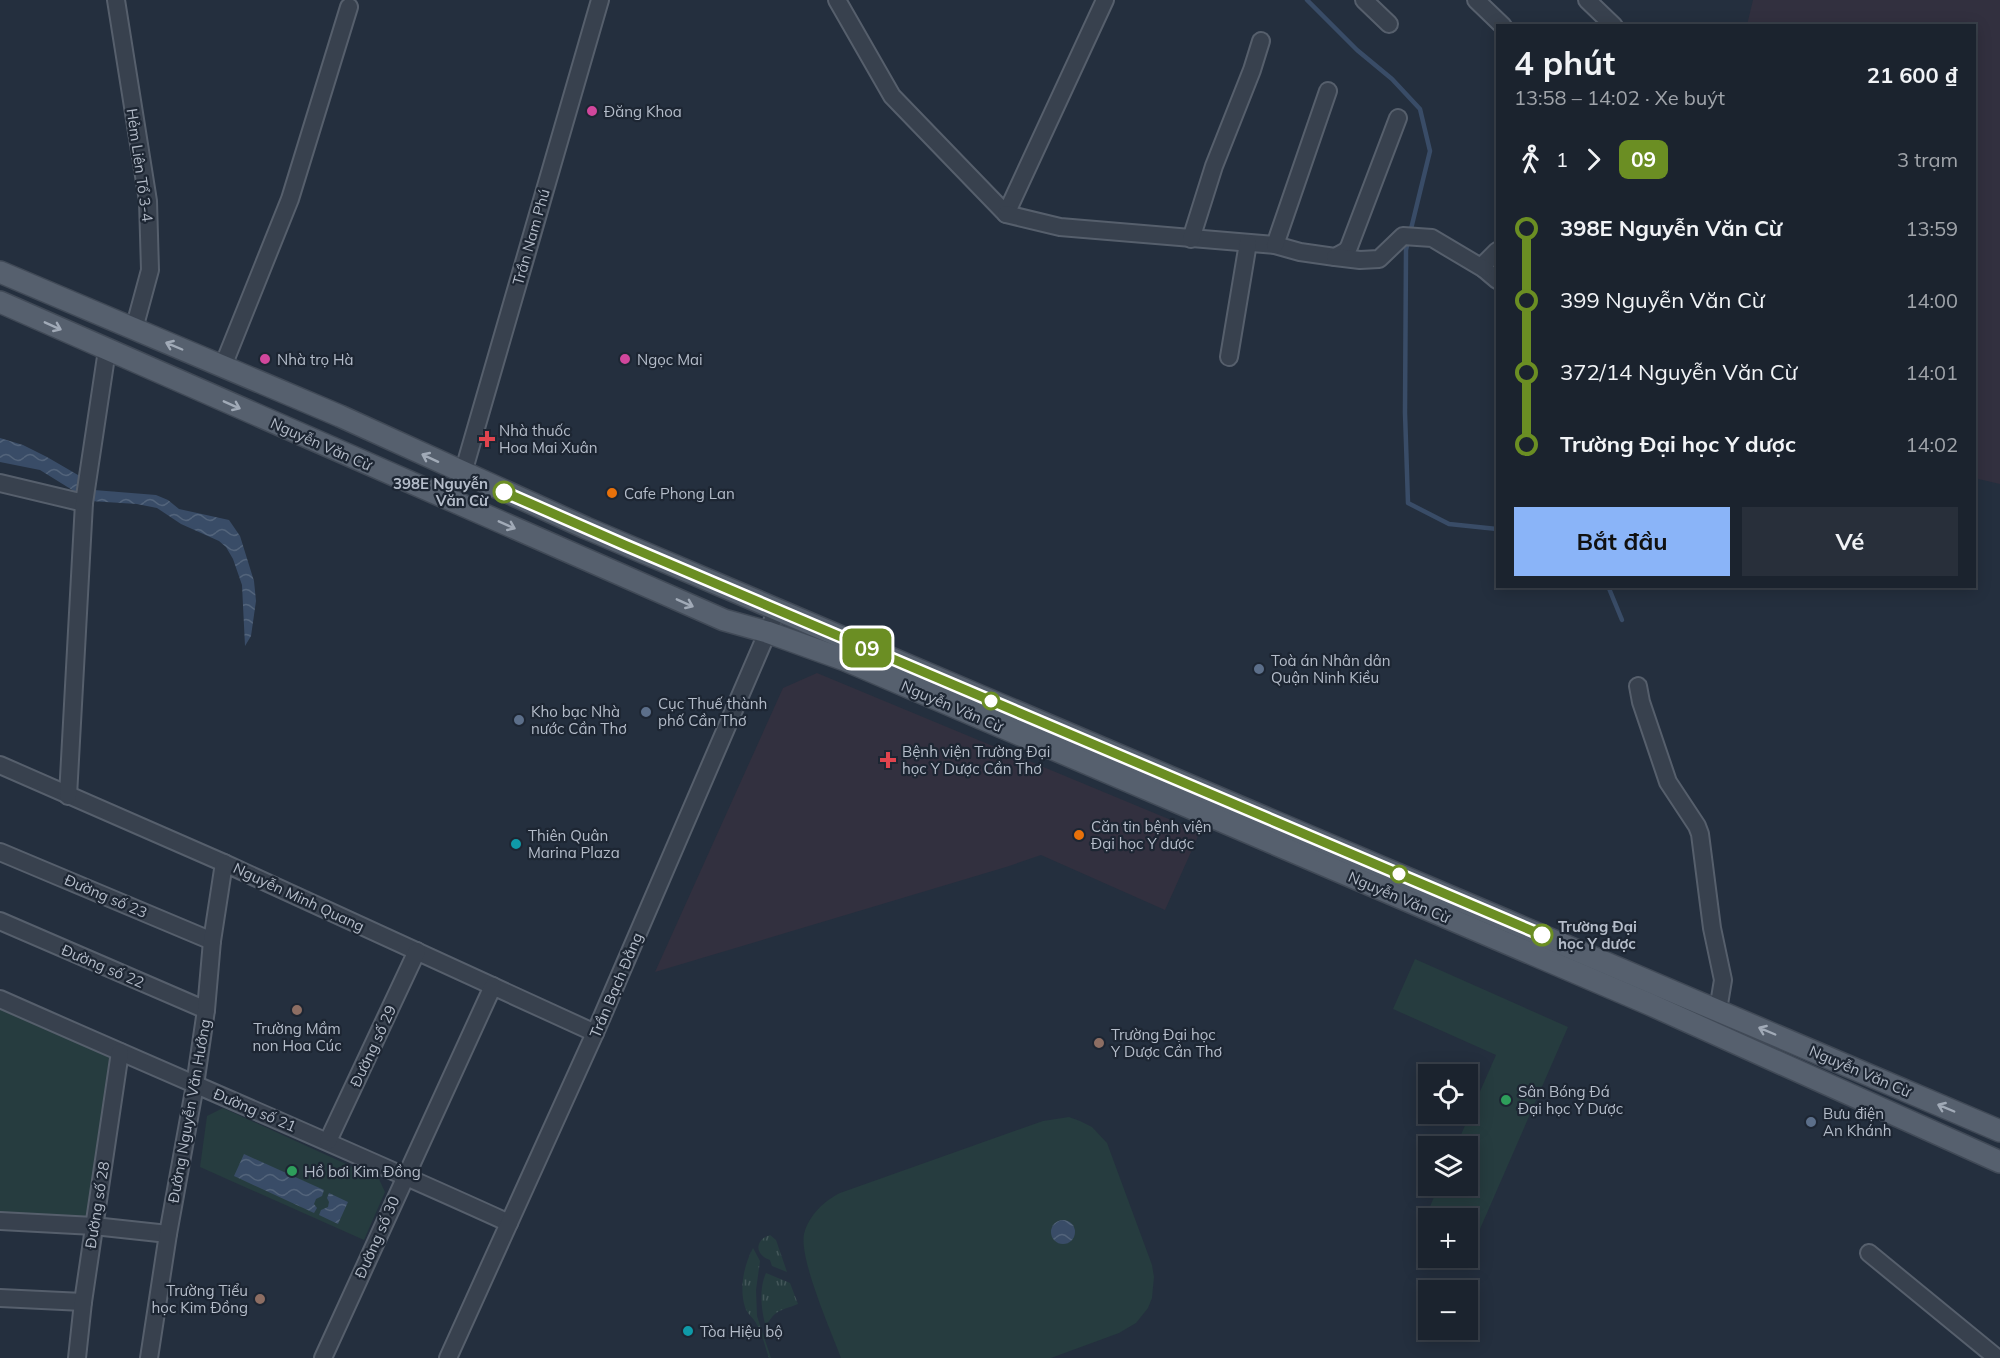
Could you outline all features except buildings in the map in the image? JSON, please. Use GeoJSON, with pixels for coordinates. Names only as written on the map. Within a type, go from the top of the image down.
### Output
{"type":"FeatureCollection","features":[{"type":"Feature","properties":{"kind":"main road","name":"Nguyễn Văn Cừ"},"geometry":{"type":"LineString","coordinates":[[0,272],[340,416],[596,533],[2000,1131]]}},
{"type":"Feature","properties":{"kind":"main road","name":"Nguyễn Văn Cừ"},"geometry":{"type":"LineString","coordinates":[[0,302],[724,620],[767,632],[845,660],[1581,975],[2000,1162]]}},
{"type":"Feature","properties":{"kind":"street","name":"Hẻm Liên Tổ 3-4"},"geometry":{"type":"LineString","coordinates":[[116,0],[148,201],[150,270],[134,329]]}},
{"type":"Feature","properties":{"kind":"street","name":"Trần Nam Phú"},"geometry":{"type":"LineString","coordinates":[[463,473],[600,0]]}},
{"type":"Feature","properties":{"kind":"street"},"geometry":{"type":"LineString","coordinates":[[837,0],[892,96],[1006,214],[1060,227],[1275,245],[1300,252],[1360,260],[1379,259],[1403,236],[1424,236],[1438,241],[1490,274]]}},
{"type":"Feature","properties":{"kind":"street"},"geometry":{"type":"LineString","coordinates":[[1006,214],[1106,0]]}},
{"type":"Feature","properties":{"kind":"street"},"geometry":{"type":"LineString","coordinates":[[1364,0],[1389,24]]}},
{"type":"Feature","properties":{"kind":"street"},"geometry":{"type":"LineString","coordinates":[[1476,0],[1501,24]]}},
{"type":"Feature","properties":{"kind":"street"},"geometry":{"type":"LineString","coordinates":[[1587,0],[1612,24]]}},
{"type":"Feature","properties":{"kind":"street"},"geometry":{"type":"LineString","coordinates":[[222,366],[290,200],[349,7]]}},
{"type":"Feature","properties":{"kind":"street"},"geometry":{"type":"LineString","coordinates":[[1191,239],[1214,166],[1252,70],[1261,40]]}},
{"type":"Feature","properties":{"kind":"street"},"geometry":{"type":"LineString","coordinates":[[1275,245],[1328,91]]}},
{"type":"Feature","properties":{"kind":"street"},"geometry":{"type":"LineString","coordinates":[[1335,257],[1349,247],[1398,118]]}},
{"type":"Feature","properties":{"kind":"street"},"geometry":{"type":"LineString","coordinates":[[1229,357],[1248,243]]}},
{"type":"Feature","properties":{"kind":"street"},"geometry":{"type":"LineString","coordinates":[[1490,274],[1484,264],[1496,252]]}},
{"type":"Feature","properties":{"kind":"street"},"geometry":{"type":"LineString","coordinates":[[68,796],[84,502],[107,350]]}},
{"type":"Feature","properties":{"kind":"street"},"geometry":{"type":"LineString","coordinates":[[0,483],[84,502]]}},
{"type":"Feature","properties":{"kind":"street","name":"Trần Bạch Đằng"},"geometry":{"type":"LineString","coordinates":[[448,1358],[595,1033],[777,610]]}},
{"type":"Feature","properties":{"kind":"street"},"geometry":{"type":"LineString","coordinates":[[1638,686],[1668,782],[1700,834],[1712,928],[1723,980],[1718,1010]]}},
{"type":"Feature","properties":{"kind":"street","name":"Nguyễn Minh Quang"},"geometry":{"type":"LineString","coordinates":[[0,765],[224,863],[595,1033]]}},
{"type":"Feature","properties":{"kind":"street","name":"Đường số 23"},"geometry":{"type":"LineString","coordinates":[[0,852],[212,941]]}},
{"type":"Feature","properties":{"kind":"street","name":"Đường Nguyễn Văn Hưởng"},"geometry":{"type":"LineString","coordinates":[[149,1358],[168,1234],[195,1085],[224,863]]}},
{"type":"Feature","properties":{"kind":"street","name":"Đường số 22"},"geometry":{"type":"LineString","coordinates":[[0,921],[206,1010]]}},
{"type":"Feature","properties":{"kind":"street","name":"Đường số 29"},"geometry":{"type":"LineString","coordinates":[[328,1141],[417,951]]}},
{"type":"Feature","properties":{"kind":"street","name":"Đường số 30"},"geometry":{"type":"LineString","coordinates":[[322,1358],[493,986]]}},
{"type":"Feature","properties":{"kind":"street","name":"Đường số 21"},"geometry":{"type":"LineString","coordinates":[[0,999],[328,1141],[509,1223]]}},
{"type":"Feature","properties":{"kind":"street","name":"Đường số 28"},"geometry":{"type":"LineString","coordinates":[[77,1358],[83,1302],[120,1052]]}},
{"type":"Feature","properties":{"kind":"street"},"geometry":{"type":"LineString","coordinates":[[0,1221],[94,1226],[168,1234]]}},
{"type":"Feature","properties":{"kind":"street"},"geometry":{"type":"LineString","coordinates":[[1869,1253],[1997,1358]]}},
{"type":"Feature","properties":{"kind":"street"},"geometry":{"type":"LineString","coordinates":[[0,1298],[83,1302]]}},
{"type":"Feature","properties":{"kind":"shaded area"},"geometry":{"type":"Polygon","coordinates":[[[1753,0],[2000,0],[2000,484],[1976,478],[1976,24],[1747,24],[1753,0]]]}},
{"type":"Feature","properties":{"kind":"shaded area","name":"Bệnh viện Trường Đại học Y Dược Cần Thơ"},"geometry":{"type":"Polygon","coordinates":[[[817,673],[1200,832],[1165,910],[1041,855],[655,972],[783,688],[817,673]]]}},
{"type":"Feature","properties":{"kind":"green space","name":"Sân Bóng Đá Đại học Y Dược"},"geometry":{"type":"Polygon","coordinates":[[[1415,959],[1568,1027],[1478,1234],[1478,1208],[1429,1208],[1434,1196],[1478,1196],[1478,1136],[1460,1136],[1466,1124],[1478,1124],[1478,1096],[1496,1055],[1393,1009],[1415,959]]]}},
{"type":"Feature","properties":{"kind":"green space"},"geometry":{"type":"Polygon","coordinates":[[[0,999],[112,1056],[90,1212],[86,1217],[0,1216],[0,999]]]}},
{"type":"Feature","properties":{"kind":"green space"},"geometry":{"type":"Polygon","coordinates":[[[223,1108],[379,1179],[385,1192],[364,1240],[200,1167],[207,1116],[223,1108]]]}},
{"type":"Feature","properties":{"kind":"green space"},"geometry":{"type":"Polygon","coordinates":[[[1069,1117],[1092,1127],[1107,1143],[1152,1265],[1154,1277],[1152,1298],[1148,1308],[1136,1323],[1119,1333],[1051,1358],[841,1358],[806,1260],[804,1234],[809,1221],[818,1209],[840,1193],[1043,1121],[1069,1117]]]}},
{"type":"Feature","properties":{"kind":"green space"},"geometry":{"type":"Polygon","coordinates":[[[770,1235],[776,1240],[787,1272],[772,1266],[770,1260],[761,1255],[759,1251],[761,1240],[770,1235]]]}},
{"type":"Feature","properties":{"kind":"green space"},"geometry":{"type":"Polygon","coordinates":[[[753,1248],[760,1261],[756,1290],[757,1316],[771,1358],[769,1358],[760,1331],[743,1300],[743,1277],[753,1248]]]}},
{"type":"Feature","properties":{"kind":"green space"},"geometry":{"type":"Polygon","coordinates":[[[766,1273],[790,1283],[798,1304],[777,1312],[765,1324],[761,1298],[766,1273]]]}},
{"type":"Feature","properties":{"kind":"water"},"geometry":{"type":"Polygon","coordinates":[[[0,438],[23,445],[47,457],[78,475],[94,490],[156,495],[168,500],[179,509],[229,520],[240,536],[254,581],[256,601],[251,636],[245,646],[242,585],[233,559],[226,547],[219,541],[181,524],[157,508],[137,504],[90,501],[40,470],[0,462],[0,438]]]}},
{"type":"Feature","properties":{"kind":"water"},"geometry":{"type":"Polygon","coordinates":[[[244,1154],[324,1190],[322,1196],[316,1199],[314,1204],[317,1208],[314,1213],[234,1176],[244,1154]]]}},
{"type":"Feature","properties":{"kind":"water"},"geometry":{"type":"Polygon","coordinates":[[[329,1193],[348,1202],[338,1224],[319,1215],[321,1210],[328,1207],[329,1193]]]}},
{"type":"Feature","properties":{"kind":"water"},"geometry":{"type":"Polygon","coordinates":[[[1063,1220],[1071,1224],[1075,1232],[1071,1240],[1063,1244],[1055,1240],[1051,1232],[1055,1224],[1063,1220]]]}},
{"type":"Feature","properties":{"kind":"waterway"},"geometry":{"type":"LineString","coordinates":[[1307,0],[1357,50],[1392,79],[1420,109],[1430,151],[1410,233]]}},
{"type":"Feature","properties":{"kind":"waterway"},"geometry":{"type":"LineString","coordinates":[[1408,241],[1406,250],[1405,413],[1408,503],[1449,524],[1496,529]]}},
{"type":"Feature","properties":{"kind":"waterway"},"geometry":{"type":"LineString","coordinates":[[1609,588],[1622,620]]}},
{"type":"Feature","properties":{"kind":"bus line","name":"09"},"geometry":{"type":"LineString","coordinates":[[504,492],[1542,935]]}},
{"type":"Feature","properties":{"kind":"place","name":"Đăng Khoa"},"geometry":{"type":"Point","coordinates":[592,111]}},
{"type":"Feature","properties":{"kind":"place","name":"Nhà trọ Hà"},"geometry":{"type":"Point","coordinates":[265,359]}},
{"type":"Feature","properties":{"kind":"place","name":"Ngọc Mai"},"geometry":{"type":"Point","coordinates":[625,359]}},
{"type":"Feature","properties":{"kind":"place","name":"Nhà thuốc Hoa Mai Xuân"},"geometry":{"type":"Point","coordinates":[487,439]}},
{"type":"Feature","properties":{"kind":"place","name":"398E Nguyễn Văn Cừ"},"geometry":{"type":"Point","coordinates":[504,492]}},
{"type":"Feature","properties":{"kind":"place","name":"Cafe Phong Lan"},"geometry":{"type":"Point","coordinates":[612,493]}},
{"type":"Feature","properties":{"kind":"place","name":"Toà án Nhân dân Quận Ninh Kiều"},"geometry":{"type":"Point","coordinates":[1259,669]}},
{"type":"Feature","properties":{"kind":"place","name":"Cục Thuế thành phố Cần Thơ"},"geometry":{"type":"Point","coordinates":[646,712]}},
{"type":"Feature","properties":{"kind":"place","name":"Kho bạc Nhà nước Cần Thơ"},"geometry":{"type":"Point","coordinates":[519,720]}},
{"type":"Feature","properties":{"kind":"place","name":"Bệnh viện Trường Đại học Y Dược Cần Thơ"},"geometry":{"type":"Point","coordinates":[888,760]}},
{"type":"Feature","properties":{"kind":"place","name":"Căn tin bệnh viện Đại học Y dược"},"geometry":{"type":"Point","coordinates":[1079,835]}},
{"type":"Feature","properties":{"kind":"place","name":"Thiên Quân Marina Plaza"},"geometry":{"type":"Point","coordinates":[516,844]}},
{"type":"Feature","properties":{"kind":"place","name":"Trường Đại học Y dược"},"geometry":{"type":"Point","coordinates":[1542,935]}},
{"type":"Feature","properties":{"kind":"place","name":"Trường Mầm non Hoa Cúc"},"geometry":{"type":"Point","coordinates":[297,1010]}},
{"type":"Feature","properties":{"kind":"place","name":"Trường Đại học Y Dược Cần Thơ"},"geometry":{"type":"Point","coordinates":[1099,1043]}},
{"type":"Feature","properties":{"kind":"place","name":"Sân Bóng Đá Đại học Y Dược"},"geometry":{"type":"Point","coordinates":[1506,1100]}},
{"type":"Feature","properties":{"kind":"place","name":"Bưu điện An Khánh"},"geometry":{"type":"Point","coordinates":[1811,1122]}},
{"type":"Feature","properties":{"kind":"place","name":"Hồ bơi Kim Đồng"},"geometry":{"type":"Point","coordinates":[292,1171]}},
{"type":"Feature","properties":{"kind":"place","name":"Trường Tiểu học Kim Đồng"},"geometry":{"type":"Point","coordinates":[260,1299]}},
{"type":"Feature","properties":{"kind":"place","name":"Tòa Hiệu bộ"},"geometry":{"type":"Point","coordinates":[688,1331]}}]}
